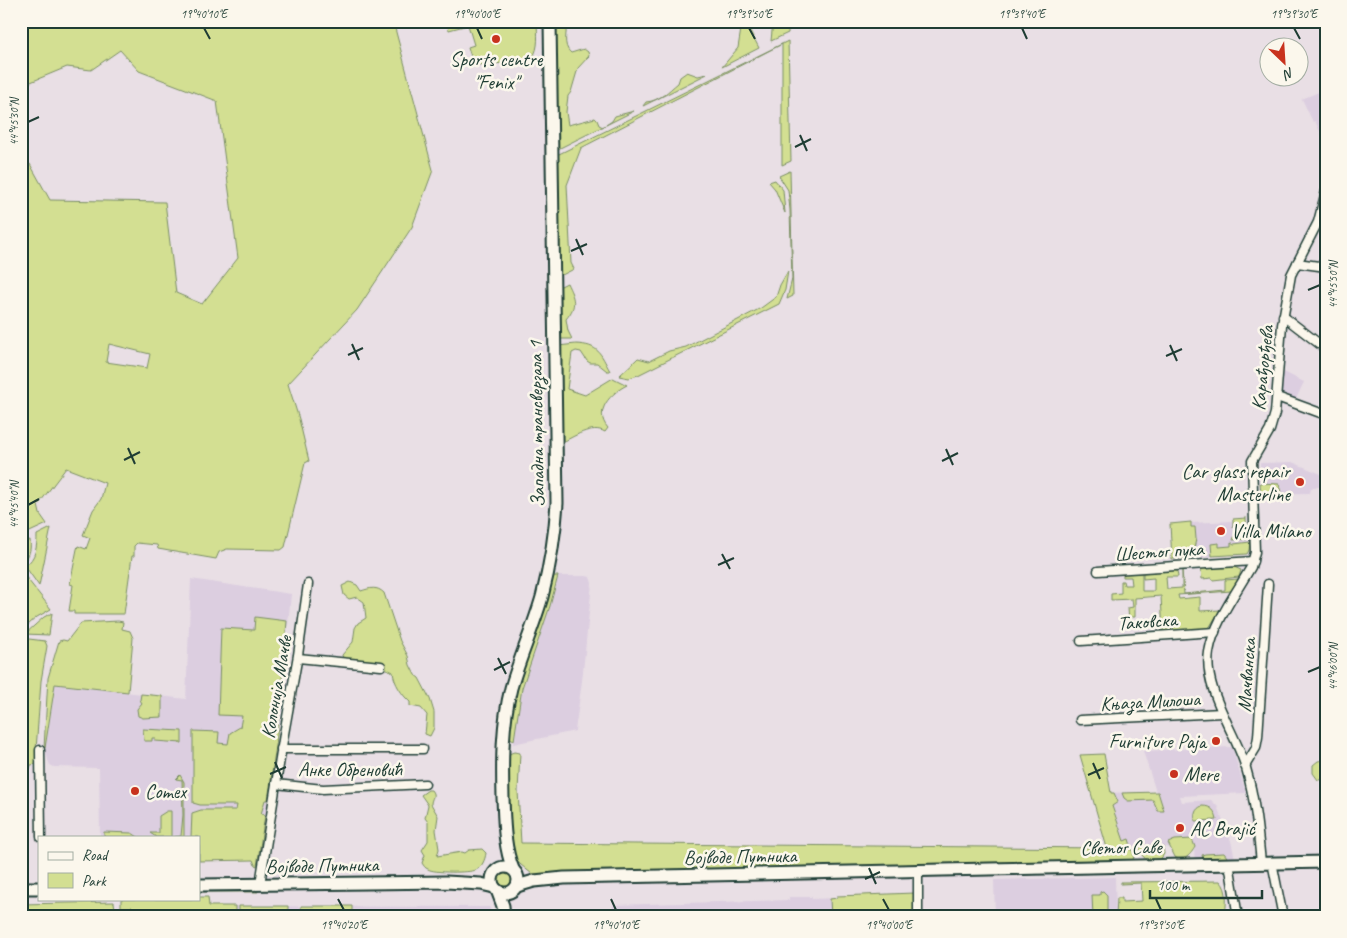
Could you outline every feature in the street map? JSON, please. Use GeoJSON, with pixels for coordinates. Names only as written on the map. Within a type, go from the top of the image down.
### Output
{"type":"FeatureCollection","features":[{"type":"Feature","properties":{"kind":"main road","name":"Западна трансверзала 1"},"geometry":{"type":"LineString","coordinates":[[496,871],[501,855],[504,820],[503,736],[510,696],[551,562],[556,512],[550,21]]}},
{"type":"Feature","properties":{"kind":"main road","name":"Западна трансверзала 1"},"geometry":{"type":"LineString","coordinates":[[504,820],[508,854],[514,870]]}},
{"type":"Feature","properties":{"kind":"main road","name":"Светог Саве"},"geometry":{"type":"LineString","coordinates":[[918,870],[1326,862]]}},
{"type":"Feature","properties":{"kind":"main road"},"geometry":{"type":"LineString","coordinates":[[504,917],[502,903],[492,878],[496,871],[507,867],[514,870],[518,878],[510,905],[509,917]]}},
{"type":"Feature","properties":{"kind":"main road","name":"Војводе Путника"},"geometry":{"type":"LineString","coordinates":[[514,870],[528,876],[564,878]]}},
{"type":"Feature","properties":{"kind":"main road","name":"Војводе Путника"},"geometry":{"type":"LineString","coordinates":[[515,888],[534,881],[564,878],[918,870]]}},
{"type":"Feature","properties":{"kind":"main road","name":"Војводе Путника"},"geometry":{"type":"LineString","coordinates":[[446,882],[480,877],[496,871]]}},
{"type":"Feature","properties":{"kind":"main road","name":"Војводе Путника"},"geometry":{"type":"LineString","coordinates":[[200,885],[446,882],[481,884],[496,889]]}},
{"type":"Feature","properties":{"kind":"main road"},"geometry":{"type":"LineString","coordinates":[[21,888],[38,888]]}},
{"type":"Feature","properties":{"kind":"main road"},"geometry":{"type":"LineString","coordinates":[[496,889],[505,893],[515,888]]}},
{"type":"Feature","properties":{"kind":"street","name":"Карађорђева"},"geometry":{"type":"LineString","coordinates":[[1283,917],[1266,862],[1245,766],[1216,698],[1208,664],[1215,632],[1253,561],[1252,461],[1270,430],[1275,413],[1283,316],[1291,275],[1318,222],[1326,191]]}},
{"type":"Feature","properties":{"kind":"street"},"geometry":{"type":"LineString","coordinates":[[1297,263],[1326,267]]}},
{"type":"Feature","properties":{"kind":"street"},"geometry":{"type":"LineString","coordinates":[[1283,316],[1326,349]]}},
{"type":"Feature","properties":{"kind":"street"},"geometry":{"type":"LineString","coordinates":[[1277,398],[1326,415]]}},
{"type":"Feature","properties":{"kind":"street","name":"Шестог пука"},"geometry":{"type":"LineString","coordinates":[[1098,571],[1253,561]]}},
{"type":"Feature","properties":{"kind":"street","name":"Колонија Мачве"},"geometry":{"type":"LineString","coordinates":[[260,884],[281,748],[298,658],[308,584]]}},
{"type":"Feature","properties":{"kind":"street","name":"Мачванска"},"geometry":{"type":"LineString","coordinates":[[1245,766],[1256,748],[1258,738],[1268,584]]}},
{"type":"Feature","properties":{"kind":"street","name":"Таковска"},"geometry":{"type":"LineString","coordinates":[[1081,641],[1215,632]]}},
{"type":"Feature","properties":{"kind":"street"},"geometry":{"type":"LineString","coordinates":[[298,658],[381,666]]}},
{"type":"Feature","properties":{"kind":"street","name":"Књаза Милоша"},"geometry":{"type":"LineString","coordinates":[[1080,720],[1222,713]]}},
{"type":"Feature","properties":{"kind":"street"},"geometry":{"type":"LineString","coordinates":[[281,748],[423,749]]}},
{"type":"Feature","properties":{"kind":"street"},"geometry":{"type":"LineString","coordinates":[[40,750],[41,836]]}},
{"type":"Feature","properties":{"kind":"street","name":"Анке Обреновић"},"geometry":{"type":"LineString","coordinates":[[276,784],[322,788],[425,784]]}},
{"type":"Feature","properties":{"kind":"street"},"geometry":{"type":"LineString","coordinates":[[1229,863],[1238,917]]}},
{"type":"Feature","properties":{"kind":"street"},"geometry":{"type":"LineString","coordinates":[[918,870],[918,917]]}},
{"type":"Feature","properties":{"kind":"shaded area"},"geometry":{"type":"Polygon","coordinates":[[[1326,89],[1326,144],[1302,99],[1326,89]]]}},
{"type":"Feature","properties":{"kind":"shaded area"},"geometry":{"type":"Polygon","coordinates":[[[1280,370],[1304,382],[1295,401],[1281,395],[1278,389],[1280,370]]]}},
{"type":"Feature","properties":{"kind":"shaded area"},"geometry":{"type":"Polygon","coordinates":[[[1292,462],[1326,476],[1326,486],[1311,488],[1310,493],[1261,494],[1260,463],[1292,462]]]}},
{"type":"Feature","properties":{"kind":"shaded area"},"geometry":{"type":"Polygon","coordinates":[[[1246,518],[1247,539],[1250,539],[1247,554],[1172,559],[1170,524],[1232,521],[1233,519],[1246,518]]]}},
{"type":"Feature","properties":{"kind":"shaded area"},"geometry":{"type":"Polygon","coordinates":[[[558,576],[586,576],[590,577],[592,583],[575,731],[513,744],[522,688],[550,606],[558,576]]]}},
{"type":"Feature","properties":{"kind":"shaded area"},"geometry":{"type":"Polygon","coordinates":[[[191,579],[291,594],[276,746],[257,866],[253,860],[200,861],[200,836],[100,836],[99,768],[54,767],[50,765],[45,748],[55,684],[186,699],[191,579]]]}},
{"type":"Feature","properties":{"kind":"shaded area"},"geometry":{"type":"Polygon","coordinates":[[[1232,747],[1246,793],[1180,796],[1182,802],[1211,800],[1219,808],[1231,841],[1236,863],[1195,864],[1194,847],[1107,848],[1091,793],[1156,792],[1143,751],[1232,747]]]}},
{"type":"Feature","properties":{"kind":"shaded area"},"geometry":{"type":"Polygon","coordinates":[[[1115,877],[1116,917],[995,917],[994,880],[1115,877]]]}},
{"type":"Feature","properties":{"kind":"shaded area"},"geometry":{"type":"Polygon","coordinates":[[[914,893],[915,917],[613,917],[613,905],[789,900],[789,897],[812,897],[812,899],[837,898],[837,896],[914,893]]]}},
{"type":"Feature","properties":{"kind":"shaded area"},"geometry":{"type":"Polygon","coordinates":[[[208,903],[209,906],[489,907],[495,917],[21,917],[21,909],[208,903]]]}},
{"type":"Feature","properties":{"kind":"green space"},"geometry":{"type":"Polygon","coordinates":[[[21,21],[393,21],[433,170],[412,227],[357,310],[288,384],[309,461],[305,463],[285,547],[281,550],[227,549],[219,552],[216,559],[158,549],[157,545],[137,543],[134,546],[134,556],[132,556],[124,614],[74,614],[74,611],[69,611],[73,585],[70,584],[77,549],[78,546],[86,549],[90,538],[83,535],[93,510],[101,499],[105,483],[66,468],[38,505],[40,514],[47,524],[21,536],[21,165],[30,164],[50,200],[165,202],[176,293],[202,304],[238,258],[217,101],[139,71],[120,50],[91,70],[67,67],[21,86],[21,21]],[[109,344],[106,362],[147,368],[150,354],[109,344]]]}},
{"type":"Feature","properties":{"kind":"green space","name":"Sports centre \"Fenix\""},"geometry":{"type":"Polygon","coordinates":[[[446,21],[537,21],[537,45],[532,58],[535,61],[517,65],[517,62],[478,65],[472,60],[468,47],[474,45],[468,25],[449,30],[446,21]]]}},
{"type":"Feature","properties":{"kind":"green space"},"geometry":{"type":"Polygon","coordinates":[[[555,21],[567,21],[566,43],[568,50],[571,53],[584,49],[588,52],[589,56],[578,68],[568,96],[566,112],[568,125],[595,118],[602,127],[556,150],[555,21]]]}},
{"type":"Feature","properties":{"kind":"green space"},"geometry":{"type":"Polygon","coordinates":[[[773,21],[788,21],[788,33],[771,41],[773,21]]]}},
{"type":"Feature","properties":{"kind":"green space"},"geometry":{"type":"Polygon","coordinates":[[[746,23],[759,48],[722,67],[738,48],[741,29],[746,23]]]}},
{"type":"Feature","properties":{"kind":"green space"},"geometry":{"type":"Polygon","coordinates":[[[788,41],[791,161],[782,165],[782,44],[581,148],[567,185],[571,263],[574,269],[558,277],[557,155],[788,41]]]}},
{"type":"Feature","properties":{"kind":"green space"},"geometry":{"type":"Polygon","coordinates":[[[687,72],[698,76],[707,74],[660,98],[678,83],[680,77],[687,72]]]}},
{"type":"Feature","properties":{"kind":"green space"},"geometry":{"type":"Polygon","coordinates":[[[634,111],[606,125],[615,116],[634,111]]]}},
{"type":"Feature","properties":{"kind":"green space"},"geometry":{"type":"Polygon","coordinates":[[[790,171],[793,296],[787,299],[792,279],[790,210],[788,190],[779,176],[790,171]]]}},
{"type":"Feature","properties":{"kind":"green space"},"geometry":{"type":"Polygon","coordinates":[[[775,180],[783,190],[785,213],[775,189],[769,182],[775,180]]]}},
{"type":"Feature","properties":{"kind":"green space"},"geometry":{"type":"Polygon","coordinates":[[[788,271],[785,290],[779,304],[638,375],[629,378],[619,376],[638,358],[649,361],[669,351],[686,347],[761,308],[776,297],[788,271]]]}},
{"type":"Feature","properties":{"kind":"green space"},"geometry":{"type":"Polygon","coordinates":[[[567,283],[574,301],[572,310],[566,319],[568,331],[572,339],[560,339],[559,287],[567,283]]]}},
{"type":"Feature","properties":{"kind":"green space"},"geometry":{"type":"Polygon","coordinates":[[[576,344],[590,346],[598,351],[610,371],[607,371],[597,363],[590,363],[581,352],[576,351],[572,353],[567,389],[585,395],[613,378],[627,385],[610,398],[603,409],[602,415],[608,428],[605,432],[589,430],[561,443],[558,346],[576,344]]]}},
{"type":"Feature","properties":{"kind":"green space"},"geometry":{"type":"Polygon","coordinates":[[[1260,483],[1279,484],[1281,493],[1261,494],[1260,483]]]}},
{"type":"Feature","properties":{"kind":"green space"},"geometry":{"type":"Polygon","coordinates":[[[1246,518],[1247,539],[1233,540],[1235,535],[1246,534],[1245,526],[1233,527],[1233,519],[1246,518]]]}},
{"type":"Feature","properties":{"kind":"green space"},"geometry":{"type":"Polygon","coordinates":[[[1191,522],[1191,527],[1195,527],[1196,539],[1192,558],[1172,559],[1170,524],[1191,522]]]}},
{"type":"Feature","properties":{"kind":"green space"},"geometry":{"type":"Polygon","coordinates":[[[51,528],[39,586],[25,566],[32,559],[35,552],[37,535],[51,528]]]}},
{"type":"Feature","properties":{"kind":"green space"},"geometry":{"type":"Polygon","coordinates":[[[30,540],[30,548],[26,560],[22,560],[21,547],[26,541],[30,540]]]}},
{"type":"Feature","properties":{"kind":"green space"},"geometry":{"type":"Polygon","coordinates":[[[1231,542],[1234,544],[1250,542],[1247,554],[1212,556],[1211,544],[1219,543],[1219,547],[1231,546],[1231,542]]]}},
{"type":"Feature","properties":{"kind":"green space"},"geometry":{"type":"Polygon","coordinates":[[[1234,567],[1241,570],[1239,577],[1213,580],[1212,578],[1202,579],[1201,569],[1234,567]]]}},
{"type":"Feature","properties":{"kind":"green space"},"geometry":{"type":"Polygon","coordinates":[[[1177,570],[1178,577],[1166,577],[1167,589],[1182,588],[1182,570],[1184,594],[1225,590],[1225,580],[1239,579],[1231,591],[1178,595],[1179,599],[1200,597],[1200,611],[1220,610],[1209,628],[1163,632],[1161,596],[1135,598],[1135,617],[1131,617],[1131,623],[1129,623],[1128,608],[1133,607],[1132,599],[1111,600],[1111,594],[1121,593],[1121,581],[1123,581],[1124,585],[1132,585],[1131,577],[1123,577],[1123,574],[1142,573],[1142,591],[1154,591],[1154,578],[1143,579],[1143,573],[1177,570]]]}},
{"type":"Feature","properties":{"kind":"green space"},"geometry":{"type":"Polygon","coordinates":[[[21,571],[51,609],[37,617],[21,631],[21,571]]]}},
{"type":"Feature","properties":{"kind":"green space"},"geometry":{"type":"Polygon","coordinates":[[[553,576],[558,576],[550,606],[522,688],[514,740],[508,737],[513,694],[553,576]]]}},
{"type":"Feature","properties":{"kind":"green space"},"geometry":{"type":"Polygon","coordinates":[[[350,582],[357,585],[361,591],[373,588],[379,589],[384,593],[410,665],[430,699],[434,712],[434,728],[430,736],[425,734],[427,715],[421,708],[410,706],[410,702],[397,684],[393,672],[381,666],[368,669],[343,659],[342,655],[353,642],[355,628],[358,623],[366,618],[364,602],[357,597],[349,599],[344,595],[342,586],[350,582]]]}},
{"type":"Feature","properties":{"kind":"green space"},"geometry":{"type":"Polygon","coordinates":[[[52,613],[49,635],[25,634],[44,617],[52,613]]]}},
{"type":"Feature","properties":{"kind":"green space"},"geometry":{"type":"Polygon","coordinates":[[[255,617],[287,621],[276,746],[268,800],[265,800],[261,814],[265,815],[257,866],[253,860],[200,861],[200,836],[191,836],[192,813],[201,810],[236,810],[237,805],[200,805],[193,803],[193,731],[219,732],[218,743],[228,744],[230,733],[240,727],[242,716],[218,715],[221,628],[254,630],[255,617]]]}},
{"type":"Feature","properties":{"kind":"green space"},"geometry":{"type":"Polygon","coordinates":[[[123,622],[122,629],[130,631],[133,638],[128,692],[55,684],[44,748],[48,678],[59,641],[67,641],[81,623],[123,622]]]}},
{"type":"Feature","properties":{"kind":"green space"},"geometry":{"type":"Polygon","coordinates":[[[21,638],[45,641],[47,646],[41,681],[36,750],[41,763],[31,765],[30,769],[23,770],[21,767],[21,638]]]}},
{"type":"Feature","properties":{"kind":"green space"},"geometry":{"type":"Polygon","coordinates":[[[141,694],[162,696],[162,717],[143,718],[138,716],[137,709],[142,703],[140,700],[141,694]]]}},
{"type":"Feature","properties":{"kind":"green space"},"geometry":{"type":"Polygon","coordinates":[[[143,729],[182,731],[182,743],[155,741],[155,738],[152,738],[152,741],[144,741],[143,729]]]}},
{"type":"Feature","properties":{"kind":"green space"},"geometry":{"type":"Polygon","coordinates":[[[514,752],[520,753],[518,791],[521,843],[1107,848],[1080,755],[1104,754],[1111,793],[1114,793],[1118,802],[1112,806],[1124,841],[1129,839],[1134,856],[1132,864],[532,874],[515,860],[514,852],[510,847],[506,755],[514,752]]]}},
{"type":"Feature","properties":{"kind":"green space"},"geometry":{"type":"Polygon","coordinates":[[[1326,760],[1326,779],[1318,780],[1313,773],[1313,765],[1318,761],[1326,760]]]}},
{"type":"Feature","properties":{"kind":"green space"},"geometry":{"type":"Polygon","coordinates":[[[180,775],[184,782],[184,836],[181,836],[183,815],[182,780],[176,779],[180,775]]]}},
{"type":"Feature","properties":{"kind":"green space"},"geometry":{"type":"Polygon","coordinates":[[[428,790],[432,792],[431,804],[438,816],[436,830],[439,849],[437,856],[482,849],[486,856],[478,869],[466,872],[437,871],[427,869],[422,863],[425,855],[422,850],[428,841],[428,822],[425,818],[428,805],[421,795],[428,790]]]}},
{"type":"Feature","properties":{"kind":"green space"},"geometry":{"type":"Polygon","coordinates":[[[1158,792],[1164,811],[1158,811],[1153,800],[1128,801],[1122,793],[1158,792]]]}},
{"type":"Feature","properties":{"kind":"green space"},"geometry":{"type":"Polygon","coordinates":[[[1202,806],[1212,810],[1217,820],[1195,821],[1196,812],[1202,806]]]}},
{"type":"Feature","properties":{"kind":"green space"},"geometry":{"type":"Polygon","coordinates":[[[167,811],[171,811],[171,836],[154,836],[150,833],[159,833],[159,816],[167,811]]]}},
{"type":"Feature","properties":{"kind":"green space"},"geometry":{"type":"Polygon","coordinates":[[[104,832],[132,833],[136,836],[104,836],[104,832]]]}},
{"type":"Feature","properties":{"kind":"green space"},"geometry":{"type":"Polygon","coordinates":[[[1192,839],[1195,847],[1189,855],[1181,859],[1175,857],[1168,843],[1175,840],[1192,839]]]}},
{"type":"Feature","properties":{"kind":"green space"},"geometry":{"type":"Polygon","coordinates":[[[1138,847],[1163,847],[1164,854],[1160,860],[1152,861],[1142,855],[1138,847]]]}},
{"type":"Feature","properties":{"kind":"green space"},"geometry":{"type":"Polygon","coordinates":[[[1224,853],[1227,857],[1225,859],[1203,859],[1202,855],[1205,854],[1224,853]]]}},
{"type":"Feature","properties":{"kind":"green space"},"geometry":{"type":"Polygon","coordinates":[[[503,872],[509,872],[514,877],[512,886],[503,888],[498,883],[498,877],[503,872]]]}},
{"type":"Feature","properties":{"kind":"green space"},"geometry":{"type":"Polygon","coordinates":[[[1220,881],[1226,893],[1225,917],[1116,917],[1117,898],[1122,898],[1122,902],[1142,901],[1141,883],[1121,884],[1121,882],[1220,881]]]}},
{"type":"Feature","properties":{"kind":"green space"},"geometry":{"type":"Polygon","coordinates":[[[258,887],[258,892],[200,892],[200,888],[258,887]]]}},
{"type":"Feature","properties":{"kind":"green space"},"geometry":{"type":"Polygon","coordinates":[[[1103,891],[1107,895],[1107,912],[1101,912],[1101,917],[1093,917],[1092,895],[1100,895],[1100,892],[1103,891]]]}},
{"type":"Feature","properties":{"kind":"green space"},"geometry":{"type":"Polygon","coordinates":[[[914,893],[915,917],[831,917],[830,899],[837,898],[837,896],[914,893]]]}},
{"type":"Feature","properties":{"kind":"green space"},"geometry":{"type":"Polygon","coordinates":[[[200,897],[208,897],[209,906],[235,906],[235,917],[122,917],[122,913],[132,913],[132,907],[121,907],[121,900],[200,900],[200,897]]]}},
{"type":"Feature","properties":{"kind":"green space"},"geometry":{"type":"Polygon","coordinates":[[[114,902],[115,910],[106,917],[21,917],[21,904],[114,902]]]}},
{"type":"Feature","properties":{"kind":"green space"},"geometry":{"type":"Polygon","coordinates":[[[239,906],[288,906],[288,915],[293,915],[293,917],[239,917],[239,906]]]}},
{"type":"Feature","properties":{"kind":"green space"},"geometry":{"type":"Polygon","coordinates":[[[301,906],[352,906],[352,913],[361,913],[361,917],[301,917],[301,906]]]}},
{"type":"Feature","properties":{"kind":"place","name":"Sports centre \"Fenix\""},"geometry":{"type":"Point","coordinates":[496,39]}},
{"type":"Feature","properties":{"kind":"place","name":"Car glass repair Masterline"},"geometry":{"type":"Point","coordinates":[1300,482]}},
{"type":"Feature","properties":{"kind":"place","name":"Villa Milano"},"geometry":{"type":"Point","coordinates":[1221,531]}},
{"type":"Feature","properties":{"kind":"place","name":"Furniture Paja"},"geometry":{"type":"Point","coordinates":[1216,741]}},
{"type":"Feature","properties":{"kind":"place","name":"Mere"},"geometry":{"type":"Point","coordinates":[1174,774]}},
{"type":"Feature","properties":{"kind":"place","name":"Comex"},"geometry":{"type":"Point","coordinates":[135,791]}},
{"type":"Feature","properties":{"kind":"place","name":"AC Brajić"},"geometry":{"type":"Point","coordinates":[1180,828]}}]}
